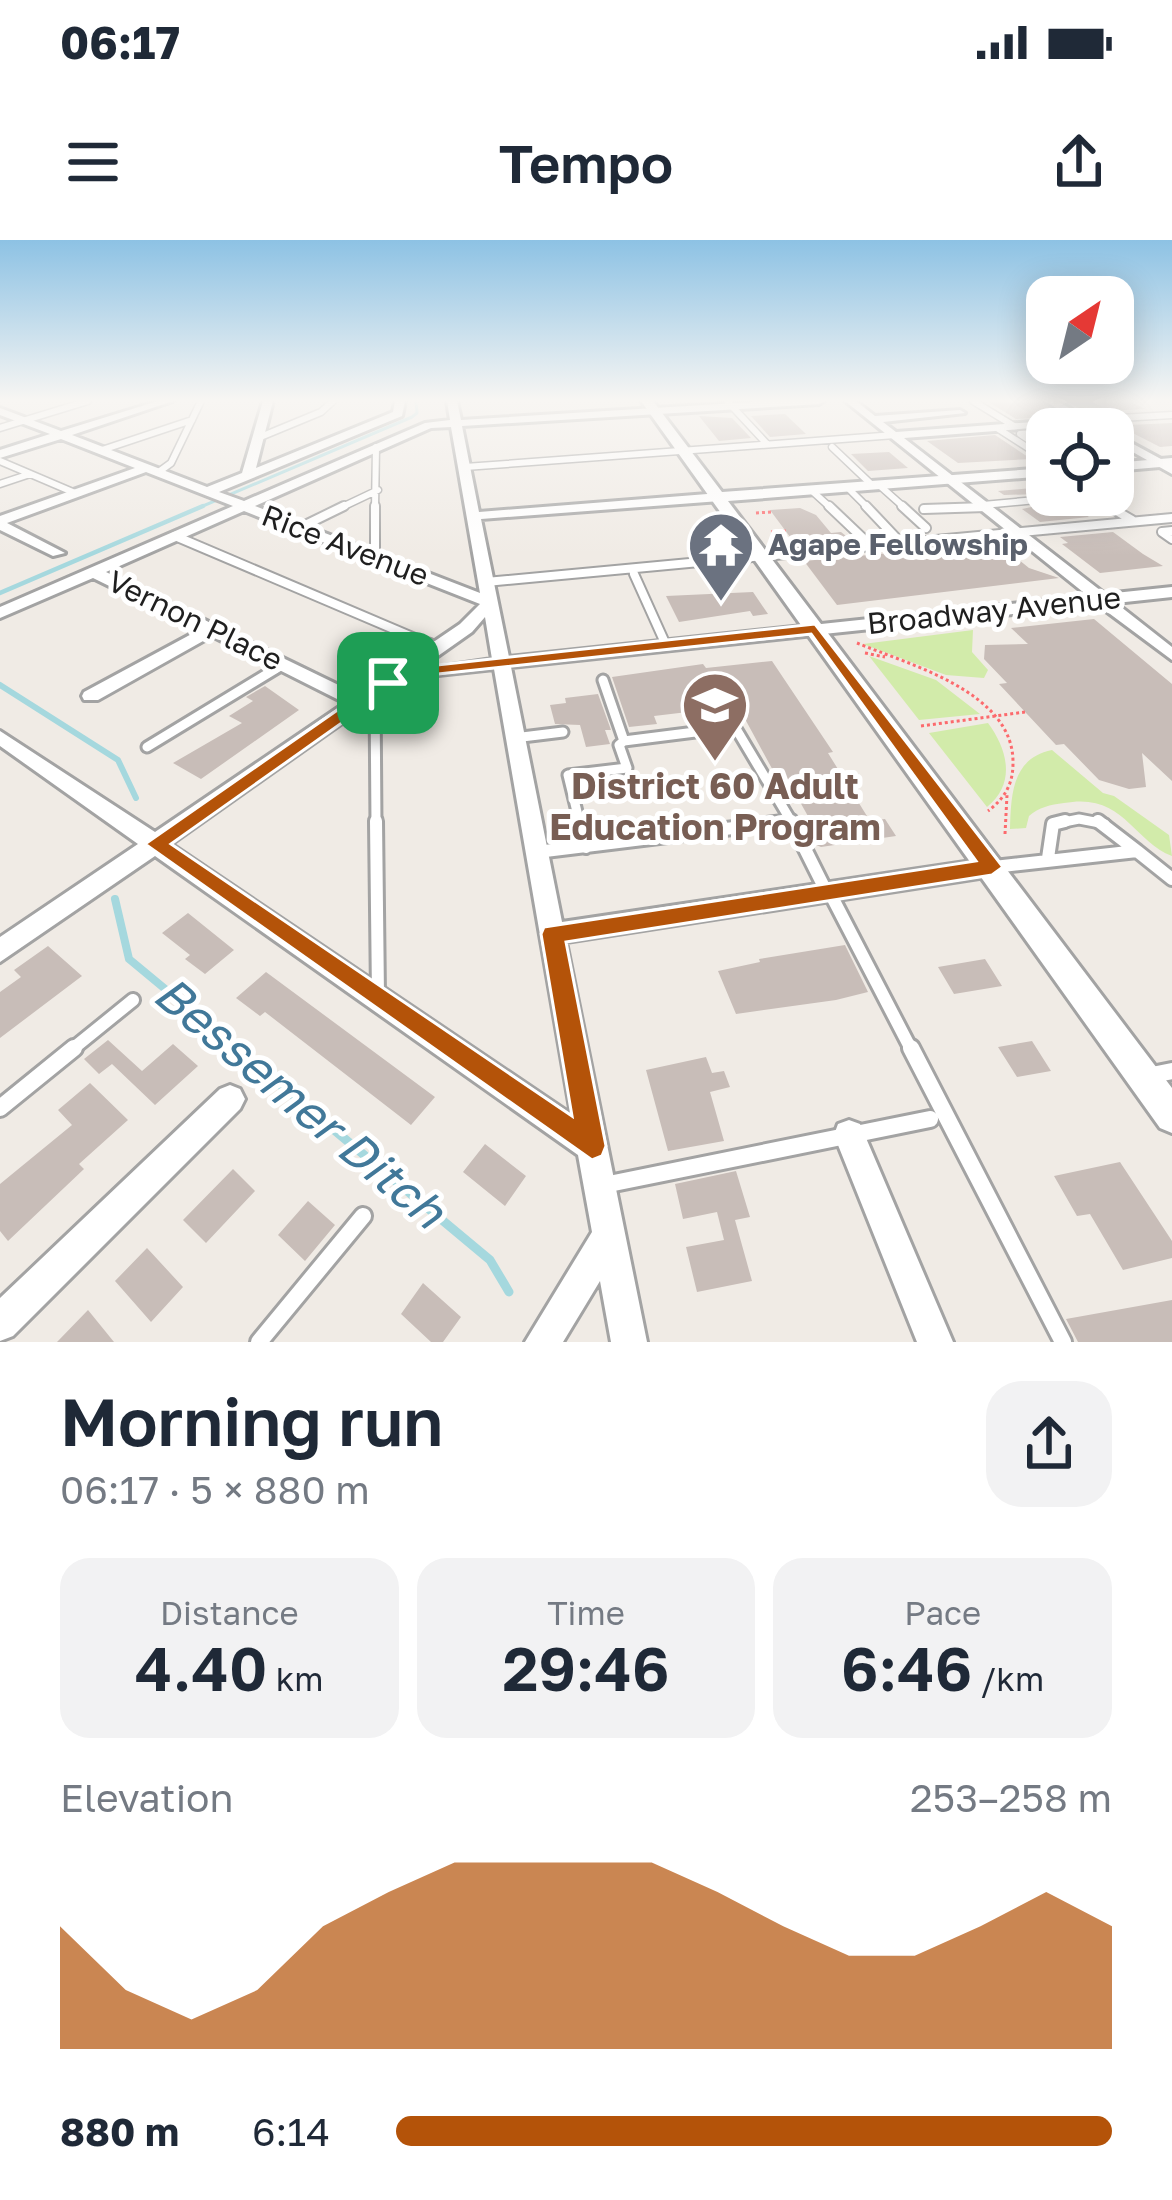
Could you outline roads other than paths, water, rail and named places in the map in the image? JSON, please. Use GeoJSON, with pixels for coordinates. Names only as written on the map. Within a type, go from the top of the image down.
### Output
{"type":"FeatureCollection","features":[{"type":"Feature","properties":{"kind":"street","name":"Rice Avenue"},"geometry":{"type":"LineString","coordinates":[[109,452],[375,557],[488,592]]}},
{"type":"Feature","properties":{"kind":"street"},"geometry":{"type":"LineString","coordinates":[[247,476],[254,452]]}},
{"type":"Feature","properties":{"kind":"street"},"geometry":{"type":"LineString","coordinates":[[0,613],[175,536],[247,476],[299,452]]}},
{"type":"Feature","properties":{"kind":"street"},"geometry":{"type":"LineString","coordinates":[[227,497],[360,452]]}},
{"type":"Feature","properties":{"kind":"street"},"geometry":{"type":"LineString","coordinates":[[463,452],[629,1342]]}},
{"type":"Feature","properties":{"kind":"street"},"geometry":{"type":"LineString","coordinates":[[684,452],[767,544],[815,629],[992,867],[1158,1074],[1172,1116]]}},
{"type":"Feature","properties":{"kind":"street"},"geometry":{"type":"LineString","coordinates":[[917,452],[1172,655]]}},
{"type":"Feature","properties":{"kind":"street"},"geometry":{"type":"LineString","coordinates":[[1134,466],[1168,465]]}},
{"type":"Feature","properties":{"kind":"street"},"geometry":{"type":"LineString","coordinates":[[0,523],[154,469]]}},
{"type":"Feature","properties":{"kind":"street"},"geometry":{"type":"LineString","coordinates":[[474,516],[1026,474]]}},
{"type":"Feature","properties":{"kind":"street"},"geometry":{"type":"LineString","coordinates":[[0,523],[58,553]]}},
{"type":"Feature","properties":{"kind":"street","name":"Vernon Place"},"geometry":{"type":"LineString","coordinates":[[94,572],[282,665],[374,692]]}},
{"type":"Feature","properties":{"kind":"street"},"geometry":{"type":"LineString","coordinates":[[3,944],[156,844],[477,620],[488,592]]}},
{"type":"Feature","properties":{"kind":"street","name":"Broadway Avenue"},"geometry":{"type":"LineString","coordinates":[[374,692],[437,670],[1172,592]]}},
{"type":"Feature","properties":{"kind":"street"},"geometry":{"type":"LineString","coordinates":[[92,696],[211,630]]}},
{"type":"Feature","properties":{"kind":"street"},"geometry":{"type":"LineString","coordinates":[[0,736],[592,1146]]}},
{"type":"Feature","properties":{"kind":"street"},"geometry":{"type":"LineString","coordinates":[[553,934],[992,867]]}},
{"type":"Feature","properties":{"kind":"street"},"geometry":{"type":"LineString","coordinates":[[0,1323],[230,1099]]}},
{"type":"Feature","properties":{"kind":"street"},"geometry":{"type":"LineString","coordinates":[[849,1136],[935,1342]]}},
{"type":"Feature","properties":{"kind":"street"},"geometry":{"type":"LineString","coordinates":[[543,1342],[610,1233]]}},
{"type":"Feature","properties":{"kind":"lane"},"geometry":{"type":"LineString","coordinates":[[154,469],[171,464],[177,452]]}},
{"type":"Feature","properties":{"kind":"lane"},"geometry":{"type":"LineString","coordinates":[[375,557],[376,452]]}},
{"type":"Feature","properties":{"kind":"lane"},"geometry":{"type":"LineString","coordinates":[[465,467],[664,452]]}},
{"type":"Feature","properties":{"kind":"lane"},"geometry":{"type":"LineString","coordinates":[[840,452],[887,486],[926,528]]}},
{"type":"Feature","properties":{"kind":"lane"},"geometry":{"type":"LineString","coordinates":[[0,458],[75,493]]}},
{"type":"Feature","properties":{"kind":"lane"},"geometry":{"type":"LineString","coordinates":[[0,484],[30,474]]}},
{"type":"Feature","properties":{"kind":"lane"},"geometry":{"type":"LineString","coordinates":[[847,487],[902,543]]}},
{"type":"Feature","properties":{"kind":"lane"},"geometry":{"type":"LineString","coordinates":[[299,528],[378,490]]}},
{"type":"Feature","properties":{"kind":"lane"},"geometry":{"type":"LineString","coordinates":[[812,490],[869,545]]}},
{"type":"Feature","properties":{"kind":"lane"},"geometry":{"type":"LineString","coordinates":[[924,509],[1026,501]]}},
{"type":"Feature","properties":{"kind":"lane"},"geometry":{"type":"LineString","coordinates":[[1124,516],[1133,521]]}},
{"type":"Feature","properties":{"kind":"lane"},"geometry":{"type":"LineString","coordinates":[[488,592],[767,544],[902,543],[1172,518]]}},
{"type":"Feature","properties":{"kind":"lane"},"geometry":{"type":"LineString","coordinates":[[1152,526],[1169,534]]}},
{"type":"Feature","properties":{"kind":"lane"},"geometry":{"type":"LineString","coordinates":[[175,536],[437,648]]}},
{"type":"Feature","properties":{"kind":"lane"},"geometry":{"type":"LineString","coordinates":[[634,574],[666,646]]}},
{"type":"Feature","properties":{"kind":"lane"},"geometry":{"type":"LineString","coordinates":[[147,747],[282,665]]}},
{"type":"Feature","properties":{"kind":"lane"},"geometry":{"type":"LineString","coordinates":[[603,680],[624,741]]}},
{"type":"Feature","properties":{"kind":"lane"},"geometry":{"type":"LineString","coordinates":[[374,692],[378,999]]}},
{"type":"Feature","properties":{"kind":"lane"},"geometry":{"type":"LineString","coordinates":[[586,847],[568,775],[627,768],[619,745],[624,741],[735,727],[791,821],[1063,1342]]}},
{"type":"Feature","properties":{"kind":"lane"},"geometry":{"type":"LineString","coordinates":[[514,738],[563,732]]}},
{"type":"Feature","properties":{"kind":"lane"},"geometry":{"type":"LineString","coordinates":[[1048,858],[1053,824],[1086,815],[1114,826],[1172,878]]}},
{"type":"Feature","properties":{"kind":"lane"},"geometry":{"type":"LineString","coordinates":[[537,852],[791,821]]}},
{"type":"Feature","properties":{"kind":"lane"},"geometry":{"type":"LineString","coordinates":[[992,867],[1048,858],[1064,863],[1137,850]]}},
{"type":"Feature","properties":{"kind":"lane"},"geometry":{"type":"LineString","coordinates":[[0,1108],[134,1000]]}},
{"type":"Feature","properties":{"kind":"lane"},"geometry":{"type":"LineString","coordinates":[[600,1186],[930,1119]]}},
{"type":"Feature","properties":{"kind":"lane"},"geometry":{"type":"LineString","coordinates":[[259,1342],[363,1216]]}},
{"type":"Feature","properties":{"kind":"waterway","name":"Bessemer Ditch"},"geometry":{"type":"LineString","coordinates":[[196,509],[329,452]]}},
{"type":"Feature","properties":{"kind":"waterway","name":"Bessemer Ditch"},"geometry":{"type":"LineString","coordinates":[[196,509],[203,506]]}},
{"type":"Feature","properties":{"kind":"waterway","name":"Bessemer Ditch"},"geometry":{"type":"LineString","coordinates":[[0,593],[196,509]]}},
{"type":"Feature","properties":{"kind":"waterway","name":"Bessemer Ditch"},"geometry":{"type":"LineString","coordinates":[[0,685],[118,760],[136,798]]}},
{"type":"Feature","properties":{"kind":"waterway","name":"Bessemer Ditch"},"geometry":{"type":"LineString","coordinates":[[115,899],[129,959],[240,1051]]}},
{"type":"Feature","properties":{"kind":"waterway","name":"Bessemer Ditch"},"geometry":{"type":"LineString","coordinates":[[236,1048],[490,1260],[509,1292]]}},
{"type":"Feature","properties":{"kind":"place","name":"Agape Fellowship"},"geometry":{"type":"Point","coordinates":[721,604]}},
{"type":"Feature","properties":{"kind":"place","name":"District 60 Adult Education Program"},"geometry":{"type":"Point","coordinates":[715,764]}}]}
